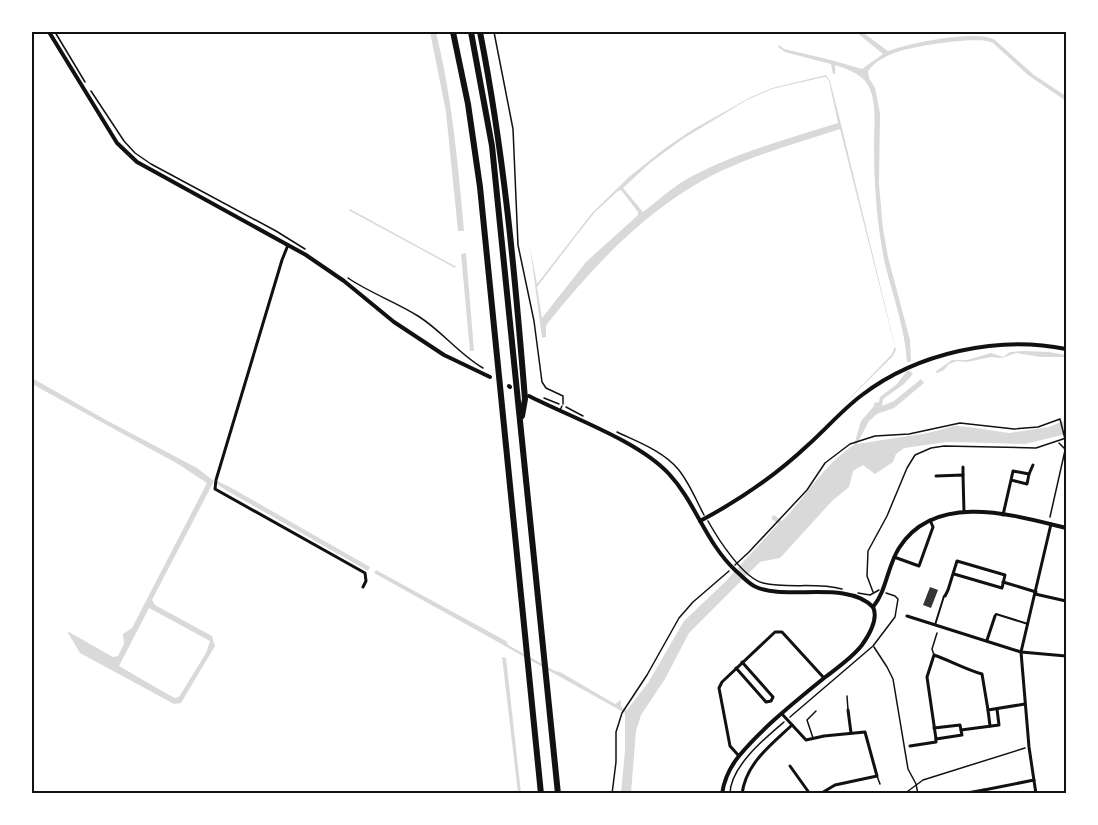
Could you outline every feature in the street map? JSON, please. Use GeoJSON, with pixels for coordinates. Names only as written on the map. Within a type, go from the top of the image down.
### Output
{"type":"FeatureCollection","features":[{"type":"Feature","properties":{"kind":"highway"},"geometry":{"type":"LineString","coordinates":[[453,32],[468,104],[486,248],[541,794]]}},
{"type":"Feature","properties":{"kind":"highway"},"geometry":{"type":"LineString","coordinates":[[471,32],[492,146],[558,794]]}},
{"type":"Feature","properties":{"kind":"highway"},"geometry":{"type":"LineString","coordinates":[[480,32],[514,228],[524,385],[527,398],[520,423]]}},
{"type":"Feature","properties":{"kind":"street"},"geometry":{"type":"LineString","coordinates":[[49,32],[114,139],[128,155],[159,176],[225,209],[288,245],[344,281],[401,328],[444,355],[490,377]]}},
{"type":"Feature","properties":{"kind":"street"},"geometry":{"type":"LineString","coordinates":[[288,245],[215,489],[365,573],[366,580],[363,588]]}},
{"type":"Feature","properties":{"kind":"street"},"geometry":{"type":"LineString","coordinates":[[700,522],[733,503],[789,461],[861,395],[883,380],[911,366],[935,357],[965,350],[1017,345],[1055,346],[1066,349]]}},
{"type":"Feature","properties":{"kind":"street"},"geometry":{"type":"LineString","coordinates":[[527,398],[560,411],[648,456],[674,480],[718,551],[747,581],[762,590],[845,595],[867,602],[876,613],[861,645],[782,714],[739,756],[727,776],[722,794]]}},
{"type":"Feature","properties":{"kind":"street"},"geometry":{"type":"LineString","coordinates":[[1011,480],[1027,484],[1033,465]]}},
{"type":"Feature","properties":{"kind":"street"},"geometry":{"type":"LineString","coordinates":[[963,466],[964,512]]}},
{"type":"Feature","properties":{"kind":"street"},"geometry":{"type":"LineString","coordinates":[[1003,515],[1013,471],[1029,474]]}},
{"type":"Feature","properties":{"kind":"street"},"geometry":{"type":"LineString","coordinates":[[936,476],[963,475]]}},
{"type":"Feature","properties":{"kind":"street"},"geometry":{"type":"LineString","coordinates":[[873,607],[882,596],[894,557],[909,535],[930,520],[947,514],[964,512],[1003,515],[1066,528]]}},
{"type":"Feature","properties":{"kind":"street"},"geometry":{"type":"LineString","coordinates":[[894,557],[920,566],[933,527],[930,520]]}},
{"type":"Feature","properties":{"kind":"street"},"geometry":{"type":"LineString","coordinates":[[1036,794],[1029,747],[1021,652],[1051,524]]}},
{"type":"Feature","properties":{"kind":"street"},"geometry":{"type":"LineString","coordinates":[[935,625],[957,561],[1005,575],[1002,588],[954,574]]}},
{"type":"Feature","properties":{"kind":"street"},"geometry":{"type":"LineString","coordinates":[[1003,582],[1066,601]]}},
{"type":"Feature","properties":{"kind":"street"},"geometry":{"type":"LineString","coordinates":[[987,641],[996,614],[1028,624]]}},
{"type":"Feature","properties":{"kind":"street"},"geometry":{"type":"LineString","coordinates":[[907,616],[1021,652],[1066,656]]}},
{"type":"Feature","properties":{"kind":"street"},"geometry":{"type":"LineString","coordinates":[[739,756],[730,746],[719,688],[742,662],[775,632],[782,632],[824,678]]}},
{"type":"Feature","properties":{"kind":"street"},"geometry":{"type":"LineString","coordinates":[[936,739],[927,677],[934,656],[982,674],[990,726]]}},
{"type":"Feature","properties":{"kind":"street"},"geometry":{"type":"LineString","coordinates":[[736,668],[766,702],[771,701],[773,697],[742,662]]}},
{"type":"Feature","properties":{"kind":"street"},"geometry":{"type":"LineString","coordinates":[[988,710],[1025,705]]}},
{"type":"Feature","properties":{"kind":"street"},"geometry":{"type":"LineString","coordinates":[[961,730],[999,724],[997,709]]}},
{"type":"Feature","properties":{"kind":"street"},"geometry":{"type":"LineString","coordinates":[[848,710],[851,733]]}},
{"type":"Feature","properties":{"kind":"street"},"geometry":{"type":"LineString","coordinates":[[782,714],[806,740],[865,732],[877,776],[835,785],[820,794]]}},
{"type":"Feature","properties":{"kind":"street"},"geometry":{"type":"LineString","coordinates":[[910,746],[962,735],[960,725],[934,728]]}},
{"type":"Feature","properties":{"kind":"street"},"geometry":{"type":"LineString","coordinates":[[742,794],[747,773],[762,754],[792,726]]}},
{"type":"Feature","properties":{"kind":"street"},"geometry":{"type":"LineString","coordinates":[[790,766],[810,794]]}},
{"type":"Feature","properties":{"kind":"street"},"geometry":{"type":"LineString","coordinates":[[961,794],[985,792],[1034,780]]}},
{"type":"Feature","properties":{"kind":"lane"},"geometry":{"type":"LineString","coordinates":[[560,411],[562,406]]}},
{"type":"Feature","properties":{"kind":"lane"},"geometry":{"type":"LineString","coordinates":[[934,656],[932,650],[937,633]]}},
{"type":"Feature","properties":{"kind":"lane"},"geometry":{"type":"LineString","coordinates":[[847,696],[848,710]]}},
{"type":"Feature","properties":{"kind":"lane"},"geometry":{"type":"LineString","coordinates":[[813,738],[807,720],[816,711]]}},
{"type":"Feature","properties":{"kind":"lane"},"geometry":{"type":"LineString","coordinates":[[877,776],[880,784]]}},
{"type":"Feature","properties":{"kind":"path"},"geometry":{"type":"LineString","coordinates":[[55,32],[85,81]]}},
{"type":"Feature","properties":{"kind":"path"},"geometry":{"type":"LineString","coordinates":[[494,32],[513,129],[515,245],[534,321],[542,382],[546,388],[563,396],[562,406]]}},
{"type":"Feature","properties":{"kind":"path"},"geometry":{"type":"LineString","coordinates":[[91,91],[95,94],[117,133],[135,153],[310,252]]}},
{"type":"Feature","properties":{"kind":"path"},"geometry":{"type":"LineString","coordinates":[[345,276],[417,315],[438,330],[463,354]]}},
{"type":"Feature","properties":{"kind":"path"},"geometry":{"type":"LineString","coordinates":[[738,564],[807,490],[825,463],[843,447],[875,436],[919,433],[960,423],[1014,429],[1038,427],[1060,420],[1065,438],[1036,448],[944,446],[931,448],[915,455],[907,468],[887,516],[867,551],[867,576],[874,592],[868,595],[855,592]]}},
{"type":"Feature","properties":{"kind":"path"},"geometry":{"type":"LineString","coordinates":[[1058,442],[1066,450]]}},
{"type":"Feature","properties":{"kind":"path"},"geometry":{"type":"LineString","coordinates":[[1050,518],[1066,446]]}},
{"type":"Feature","properties":{"kind":"path"},"geometry":{"type":"LineString","coordinates":[[706,518],[718,540],[738,564],[765,583],[822,585],[844,589]]}},
{"type":"Feature","properties":{"kind":"path"},"geometry":{"type":"LineString","coordinates":[[612,794],[616,762],[616,732],[624,708],[647,675],[679,618],[693,602],[733,568]]}},
{"type":"Feature","properties":{"kind":"path"},"geometry":{"type":"LineString","coordinates":[[730,794],[737,770],[771,733],[873,646],[895,617],[897,597]]}},
{"type":"Feature","properties":{"kind":"path"},"geometry":{"type":"LineString","coordinates":[[873,646],[893,679],[908,769],[916,784],[918,794]]}},
{"type":"Feature","properties":{"kind":"path"},"geometry":{"type":"LineString","coordinates":[[904,794],[916,784],[945,773],[1029,747]]}},
{"type":"Feature","properties":{"kind":"shaded area"},"geometry":{"type":"Polygon","coordinates":[[[430,32],[436,32],[446,81],[457,156],[464,231],[458,231],[446,112],[430,32]]]}},
{"type":"Feature","properties":{"kind":"shaded area"},"geometry":{"type":"Polygon","coordinates":[[[856,32],[862,32],[888,51],[943,38],[986,37],[995,40],[1034,75],[1066,96],[1066,101],[1028,75],[993,43],[986,41],[948,42],[908,49],[882,58],[868,71],[875,88],[880,113],[879,184],[883,229],[910,340],[911,361],[909,362],[907,362],[901,325],[880,235],[876,205],[872,94],[866,82],[849,70],[835,65],[835,74],[833,74],[831,64],[785,52],[778,47],[779,45],[784,49],[862,69],[883,54],[856,32]]]}},
{"type":"Feature","properties":{"kind":"shaded area"},"geometry":{"type":"Polygon","coordinates":[[[826,75],[830,81],[896,350],[892,357],[841,407],[891,355],[895,347],[840,129],[737,164],[697,184],[672,200],[605,257],[547,324],[546,337],[542,338],[530,247],[537,284],[592,213],[629,177],[692,130],[751,97],[772,88],[826,75]],[[826,77],[772,89],[747,100],[684,138],[650,163],[623,188],[643,212],[670,190],[705,170],[761,147],[838,123],[829,81],[826,77]],[[621,190],[595,212],[537,287],[542,318],[586,262],[638,215],[621,190]]]}},
{"type":"Feature","properties":{"kind":"shaded area"},"geometry":{"type":"Polygon","coordinates":[[[466,253],[474,351],[470,351],[461,254],[466,253]]]}},
{"type":"Feature","properties":{"kind":"shaded area"},"geometry":{"type":"Polygon","coordinates":[[[1010,352],[1049,352],[1066,355],[1066,357],[1041,357],[1016,353],[1002,358],[957,361],[949,364],[944,370],[935,372],[952,360],[967,360],[991,353],[1003,357],[1010,352]]]}},
{"type":"Feature","properties":{"kind":"shaded area"},"geometry":{"type":"Polygon","coordinates":[[[907,371],[913,374],[904,384],[883,399],[882,406],[894,401],[921,379],[924,383],[894,408],[877,414],[869,421],[857,444],[928,433],[954,426],[1009,433],[1049,427],[1066,420],[1066,434],[1025,444],[947,442],[904,448],[896,454],[893,462],[875,474],[863,465],[853,471],[849,487],[832,501],[780,558],[760,562],[689,633],[665,679],[641,715],[636,731],[631,793],[621,793],[625,751],[625,713],[374,573],[376,570],[615,704],[621,700],[621,707],[627,710],[648,683],[684,621],[725,582],[778,524],[771,518],[774,515],[782,521],[824,471],[854,445],[861,421],[874,403],[879,402],[880,397],[897,384],[907,371]]]}},
{"type":"Feature","properties":{"kind":"shaded area"},"geometry":{"type":"Polygon","coordinates":[[[32,378],[197,468],[214,481],[152,600],[155,605],[212,636],[215,646],[181,703],[174,704],[80,653],[67,631],[113,657],[118,656],[124,644],[123,634],[132,628],[207,483],[178,464],[32,384],[32,378]],[[149,608],[119,666],[169,695],[179,697],[206,653],[210,641],[149,608]]]}},
{"type":"Feature","properties":{"kind":"shaded area"},"geometry":{"type":"Polygon","coordinates":[[[217,481],[370,567],[368,571],[224,489],[217,484],[217,481]]]}},
{"type":"Feature","properties":{"kind":"shaded area"},"geometry":{"type":"Polygon","coordinates":[[[502,657],[506,658],[521,793],[518,793],[502,657]]]}},
{"type":"Feature","properties":{"kind":"building"},"geometry":{"type":"Polygon","coordinates":[[[930,587],[938,590],[931,608],[923,605],[930,587]]]}},
{"type":"Feature","properties":{"kind":"waterway"},"geometry":{"type":"LineString","coordinates":[[350,210],[455,267]]}}]}
